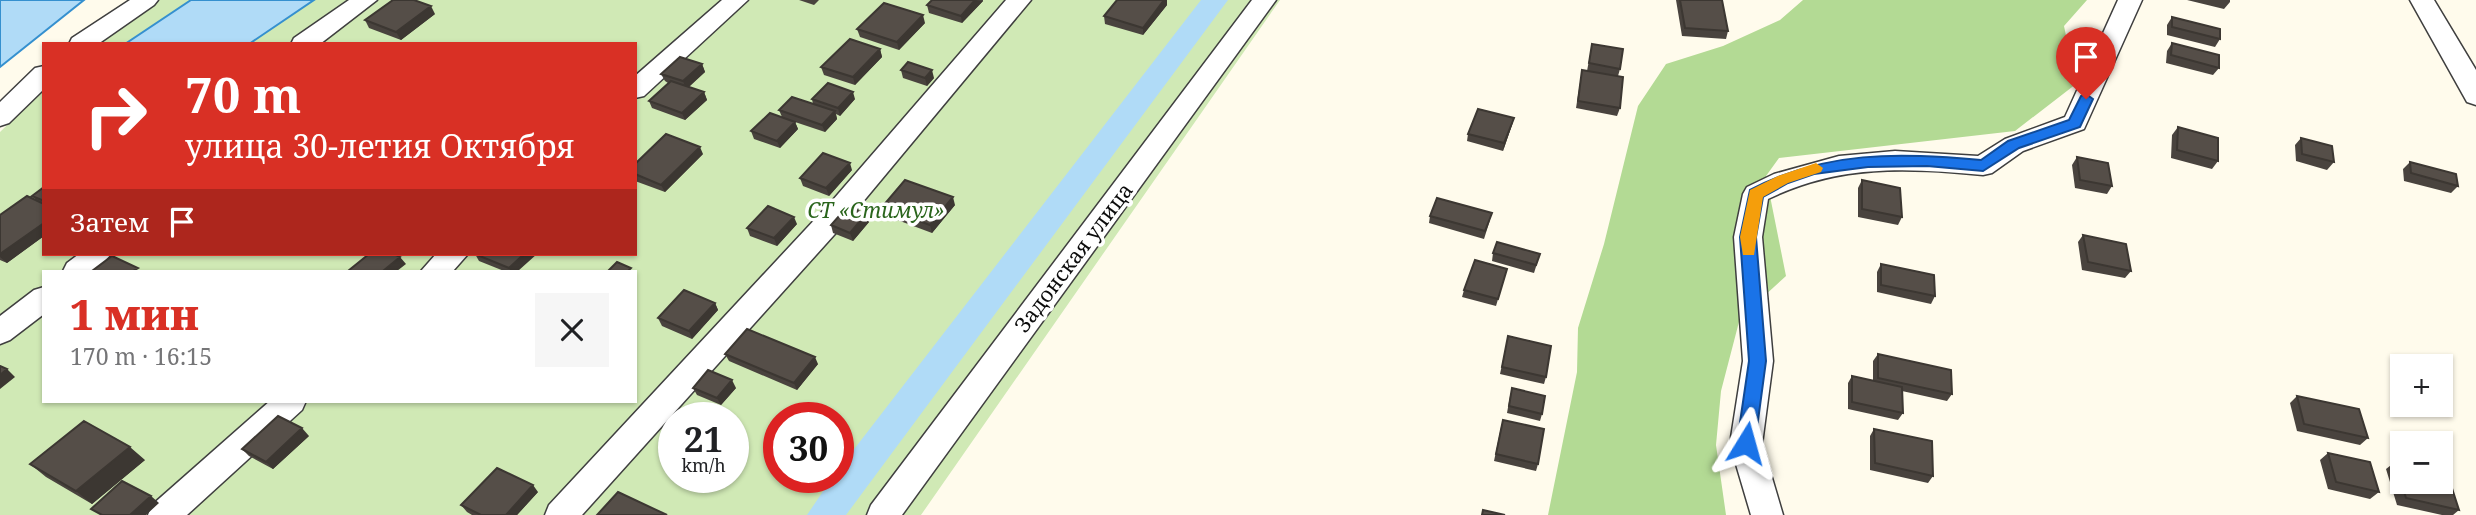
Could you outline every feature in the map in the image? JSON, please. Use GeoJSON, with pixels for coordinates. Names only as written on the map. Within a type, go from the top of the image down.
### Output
{"type":"FeatureCollection","features":[{"type":"Feature","properties":{"kind":"street"},"geometry":{"type":"LineString","coordinates":[[85,42],[146,0]]}},
{"type":"Feature","properties":{"kind":"street"},"geometry":{"type":"LineString","coordinates":[[306,42],[365,0]]}},
{"type":"Feature","properties":{"kind":"street"},"geometry":{"type":"LineString","coordinates":[[637,88],[736,0]]}},
{"type":"Feature","properties":{"kind":"street"},"geometry":{"type":"LineString","coordinates":[[561,515],[842,208],[1019,0]]}},
{"type":"Feature","properties":{"kind":"street","name":"Задонская улица"},"geometry":{"type":"LineString","coordinates":[[883,515],[1264,0]]}},
{"type":"Feature","properties":{"kind":"street"},"geometry":{"type":"LineString","coordinates":[[1767,515],[1746,443],[1758,361],[1748,237],[1756,194],[1783,179],[1812,169],[1868,162],[1927,161],[1983,166],[2014,145],[2075,123],[2130,0]]}},
{"type":"Feature","properties":{"kind":"street"},"geometry":{"type":"LineString","coordinates":[[2422,0],[2476,96]]}},
{"type":"Feature","properties":{"kind":"street"},"geometry":{"type":"LineString","coordinates":[[0,117],[42,76]]}},
{"type":"Feature","properties":{"kind":"street"},"geometry":{"type":"LineString","coordinates":[[78,270],[95,256]]}},
{"type":"Feature","properties":{"kind":"street"},"geometry":{"type":"LineString","coordinates":[[436,270],[452,256]]}},
{"type":"Feature","properties":{"kind":"street"},"geometry":{"type":"LineString","coordinates":[[0,332],[42,300]]}},
{"type":"Feature","properties":{"kind":"street"},"geometry":{"type":"LineString","coordinates":[[164,515],[289,403]]}},
{"type":"Feature","properties":{"kind":"green space","name":"СТ «Стимул»"},"geometry":{"type":"Polygon","coordinates":[[[154,0],[1280,0],[921,515],[0,515],[0,132],[42,91],[42,256],[637,256],[637,42],[102,42],[154,0]]]}},
{"type":"Feature","properties":{"kind":"green space"},"geometry":{"type":"Polygon","coordinates":[[[1803,0],[2087,0],[2064,26],[2076,84],[2015,131],[1779,158],[1766,176],[1786,276],[1740,318],[1721,391],[1716,445],[1726,515],[1548,515],[1577,372],[1578,328],[1604,244],[1638,106],[1666,64],[1723,46],[1780,20],[1803,0]]]}},
{"type":"Feature","properties":{"kind":"water"},"geometry":{"type":"Polygon","coordinates":[[[0,0],[84,0],[0,67],[0,0]]]}},
{"type":"Feature","properties":{"kind":"water"},"geometry":{"type":"Polygon","coordinates":[[[191,0],[314,0],[252,42],[128,42],[191,0]]]}},
{"type":"Feature","properties":{"kind":"building"},"geometry":{"type":"Polygon","coordinates":[[[393,0],[414,0],[431,6],[396,32],[365,20],[393,0]]]}},
{"type":"Feature","properties":{"kind":"building"},"geometry":{"type":"Polygon","coordinates":[[[932,0],[975,0],[961,16],[927,5],[932,0]]]}},
{"type":"Feature","properties":{"kind":"building"},"geometry":{"type":"Polygon","coordinates":[[[1117,0],[1164,0],[1143,28],[1104,16],[1117,0]]]}},
{"type":"Feature","properties":{"kind":"building"},"geometry":{"type":"Polygon","coordinates":[[[1680,0],[1722,0],[1728,31],[1685,28],[1680,0]]]}},
{"type":"Feature","properties":{"kind":"building"},"geometry":{"type":"Polygon","coordinates":[[[884,3],[923,15],[897,42],[857,29],[884,3]]]}},
{"type":"Feature","properties":{"kind":"building"},"geometry":{"type":"Polygon","coordinates":[[[2172,17],[2220,29],[2220,39],[2172,27],[2172,17]]]}},
{"type":"Feature","properties":{"kind":"building"},"geometry":{"type":"Polygon","coordinates":[[[850,39],[880,49],[853,77],[821,67],[850,39]]]}},
{"type":"Feature","properties":{"kind":"building"},"geometry":{"type":"Polygon","coordinates":[[[2172,43],[2219,55],[2219,68],[2171,55],[2172,43]]]}},
{"type":"Feature","properties":{"kind":"building"},"geometry":{"type":"Polygon","coordinates":[[[1592,44],[1623,49],[1620,69],[1589,63],[1592,44]]]}},
{"type":"Feature","properties":{"kind":"building"},"geometry":{"type":"Polygon","coordinates":[[[680,57],[702,64],[683,81],[661,74],[680,57]]]}},
{"type":"Feature","properties":{"kind":"building"},"geometry":{"type":"Polygon","coordinates":[[[908,62],[932,70],[925,78],[901,70],[908,62]]]}},
{"type":"Feature","properties":{"kind":"building"},"geometry":{"type":"Polygon","coordinates":[[[1582,70],[1623,77],[1620,108],[1578,101],[1582,70]]]}},
{"type":"Feature","properties":{"kind":"building"},"geometry":{"type":"Polygon","coordinates":[[[671,81],[704,92],[682,113],[649,101],[671,81]]]}},
{"type":"Feature","properties":{"kind":"building"},"geometry":{"type":"Polygon","coordinates":[[[828,83],[853,92],[838,108],[812,99],[828,83]]]}},
{"type":"Feature","properties":{"kind":"building"},"geometry":{"type":"Polygon","coordinates":[[[792,97],[835,111],[822,125],[779,110],[792,97]]]}},
{"type":"Feature","properties":{"kind":"building"},"geometry":{"type":"Polygon","coordinates":[[[1478,109],[1514,118],[1504,143],[1468,134],[1478,109]]]}},
{"type":"Feature","properties":{"kind":"building"},"geometry":{"type":"Polygon","coordinates":[[[770,113],[795,122],[777,141],[751,131],[770,113]]]}},
{"type":"Feature","properties":{"kind":"building"},"geometry":{"type":"Polygon","coordinates":[[[2178,127],[2218,138],[2218,161],[2177,150],[2178,127]]]}},
{"type":"Feature","properties":{"kind":"building"},"geometry":{"type":"Polygon","coordinates":[[[666,134],[700,147],[661,185],[637,175],[637,162],[666,134]]]}},
{"type":"Feature","properties":{"kind":"building"},"geometry":{"type":"Polygon","coordinates":[[[2301,138],[2332,146],[2334,162],[2302,154],[2301,138]]]}},
{"type":"Feature","properties":{"kind":"building"},"geometry":{"type":"Polygon","coordinates":[[[823,153],[850,163],[826,188],[800,178],[823,153]]]}},
{"type":"Feature","properties":{"kind":"building"},"geometry":{"type":"Polygon","coordinates":[[[2077,157],[2108,163],[2112,186],[2080,180],[2077,157]]]}},
{"type":"Feature","properties":{"kind":"building"},"geometry":{"type":"Polygon","coordinates":[[[2410,162],[2456,174],[2458,186],[2411,173],[2410,162]]]}},
{"type":"Feature","properties":{"kind":"building"},"geometry":{"type":"Polygon","coordinates":[[[905,180],[953,197],[930,225],[882,207],[905,180]]]}},
{"type":"Feature","properties":{"kind":"building"},"geometry":{"type":"Polygon","coordinates":[[[1862,180],[1900,188],[1902,217],[1862,209],[1862,180]]]}},
{"type":"Feature","properties":{"kind":"building"},"geometry":{"type":"Polygon","coordinates":[[[42,188],[42,200],[32,196],[42,188]]]}},
{"type":"Feature","properties":{"kind":"building"},"geometry":{"type":"Polygon","coordinates":[[[27,196],[42,203],[42,224],[0,254],[0,215],[27,196]]]}},
{"type":"Feature","properties":{"kind":"building"},"geometry":{"type":"Polygon","coordinates":[[[1437,198],[1492,213],[1485,231],[1430,216],[1437,198]]]}},
{"type":"Feature","properties":{"kind":"building"},"geometry":{"type":"Polygon","coordinates":[[[768,206],[794,217],[774,238],[747,228],[768,206]]]}},
{"type":"Feature","properties":{"kind":"building"},"geometry":{"type":"Polygon","coordinates":[[[847,207],[866,214],[850,233],[831,225],[847,207]]]}},
{"type":"Feature","properties":{"kind":"building"},"geometry":{"type":"Polygon","coordinates":[[[2083,235],[2126,244],[2131,271],[2088,262],[2083,235]]]}},
{"type":"Feature","properties":{"kind":"building"},"geometry":{"type":"Polygon","coordinates":[[[1497,242],[1540,254],[1536,265],[1493,253],[1497,242]]]}},
{"type":"Feature","properties":{"kind":"building"},"geometry":{"type":"Polygon","coordinates":[[[112,256],[138,268],[135,270],[93,270],[112,256]]]}},
{"type":"Feature","properties":{"kind":"building"},"geometry":{"type":"Polygon","coordinates":[[[367,256],[400,257],[384,270],[349,270],[367,256]]]}},
{"type":"Feature","properties":{"kind":"building"},"geometry":{"type":"Polygon","coordinates":[[[480,256],[522,256],[509,268],[480,256]]]}},
{"type":"Feature","properties":{"kind":"building"},"geometry":{"type":"Polygon","coordinates":[[[1475,260],[1507,269],[1498,299],[1464,290],[1475,260]]]}},
{"type":"Feature","properties":{"kind":"building"},"geometry":{"type":"Polygon","coordinates":[[[617,262],[631,268],[629,270],[609,270],[617,262]]]}},
{"type":"Feature","properties":{"kind":"building"},"geometry":{"type":"Polygon","coordinates":[[[1881,264],[1934,275],[1935,296],[1881,285],[1881,264]]]}},
{"type":"Feature","properties":{"kind":"building"},"geometry":{"type":"Polygon","coordinates":[[[684,290],[715,303],[689,331],[658,318],[684,290]]]}},
{"type":"Feature","properties":{"kind":"building"},"geometry":{"type":"Polygon","coordinates":[[[747,329],[815,357],[794,383],[725,354],[747,329]]]}},
{"type":"Feature","properties":{"kind":"building"},"geometry":{"type":"Polygon","coordinates":[[[1508,336],[1551,346],[1546,377],[1502,367],[1508,336]]]}},
{"type":"Feature","properties":{"kind":"building"},"geometry":{"type":"Polygon","coordinates":[[[1878,354],[1951,370],[1952,394],[1878,378],[1878,354]]]}},
{"type":"Feature","properties":{"kind":"building"},"geometry":{"type":"Polygon","coordinates":[[[0,366],[7,369],[0,375],[0,366]]]}},
{"type":"Feature","properties":{"kind":"building"},"geometry":{"type":"Polygon","coordinates":[[[708,370],[732,380],[717,398],[693,388],[708,370]]]}},
{"type":"Feature","properties":{"kind":"building"},"geometry":{"type":"Polygon","coordinates":[[[1852,376],[1902,387],[1903,413],[1852,402],[1852,376]]]}},
{"type":"Feature","properties":{"kind":"building"},"geometry":{"type":"Polygon","coordinates":[[[1512,388],[1545,396],[1542,414],[1509,406],[1512,388]]]}},
{"type":"Feature","properties":{"kind":"building"},"geometry":{"type":"Polygon","coordinates":[[[2297,396],[2359,409],[2368,438],[2304,424],[2297,396]]]}},
{"type":"Feature","properties":{"kind":"building"},"geometry":{"type":"Polygon","coordinates":[[[278,416],[302,428],[266,462],[242,449],[278,416]]]}},
{"type":"Feature","properties":{"kind":"building"},"geometry":{"type":"Polygon","coordinates":[[[1503,420],[1544,429],[1538,464],[1496,454],[1503,420]]]}},
{"type":"Feature","properties":{"kind":"building"},"geometry":{"type":"Polygon","coordinates":[[[84,421],[130,447],[76,491],[30,464],[84,421]]]}},
{"type":"Feature","properties":{"kind":"building"},"geometry":{"type":"Polygon","coordinates":[[[1874,429],[1932,441],[1933,476],[1875,463],[1874,429]]]}},
{"type":"Feature","properties":{"kind":"building"},"geometry":{"type":"Polygon","coordinates":[[[2328,453],[2370,462],[2379,492],[2336,482],[2328,453]]]}},
{"type":"Feature","properties":{"kind":"building"},"geometry":{"type":"Polygon","coordinates":[[[497,468],[533,485],[506,515],[481,515],[461,505],[497,468]]]}},
{"type":"Feature","properties":{"kind":"building"},"geometry":{"type":"Polygon","coordinates":[[[122,481],[151,496],[130,515],[102,515],[91,509],[122,481]]]}},
{"type":"Feature","properties":{"kind":"building"},"geometry":{"type":"Polygon","coordinates":[[[618,492],[667,515],[597,515],[618,492]]]}},
{"type":"Feature","properties":{"kind":"building"},"geometry":{"type":"Polygon","coordinates":[[[2453,492],[2459,510],[2406,498],[2405,494],[2453,494],[2453,492]]]}},
{"type":"Feature","properties":{"kind":"building"},"geometry":{"type":"Polygon","coordinates":[[[1483,510],[1505,515],[1482,515],[1483,510]]]}},
{"type":"Feature","properties":{"kind":"waterway"},"geometry":{"type":"LineString","coordinates":[[825,515],[1215,0]]}},
{"type":"Feature","properties":{"kind":"slow traffic"},"geometry":{"type":"LineString","coordinates":[[1749,250],[1748,237],[1756,194],[1783,179],[1816,168]]}},
{"type":"Feature","properties":{"kind":"route"},"geometry":{"type":"LineString","coordinates":[[1746,443],[1758,361],[1748,237],[1756,194],[1783,179],[1812,169],[1868,162],[1927,161],[1983,166],[2014,145],[2075,123],[2086,99]]}}]}
